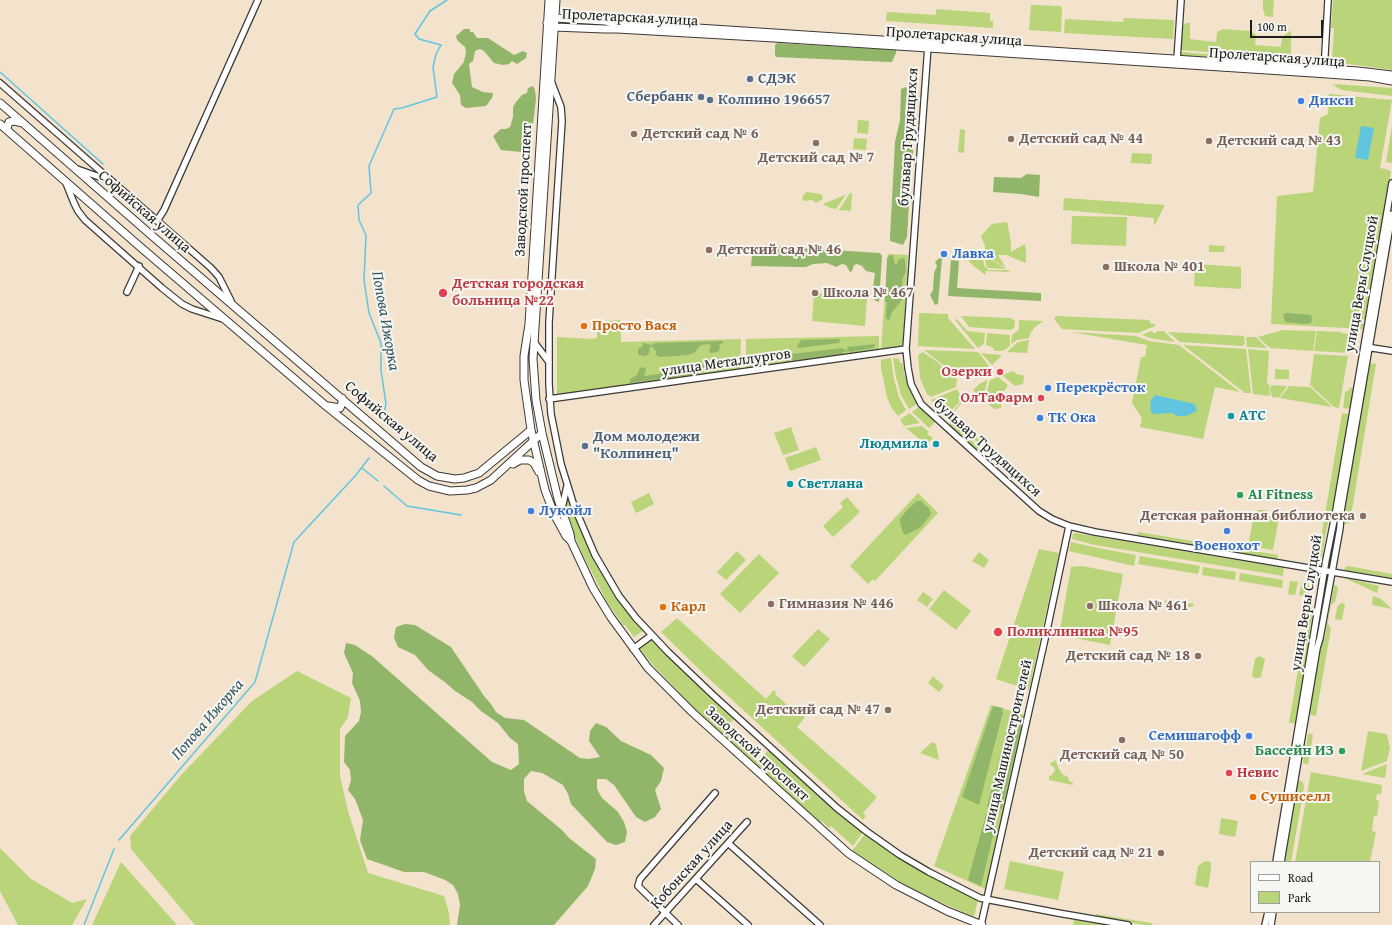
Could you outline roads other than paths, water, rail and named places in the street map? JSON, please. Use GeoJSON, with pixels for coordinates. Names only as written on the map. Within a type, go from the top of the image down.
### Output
{"type":"FeatureCollection","features":[{"type":"Feature","properties":{"kind":"main road","name":"Заводской проспект"},"geometry":{"type":"LineString","coordinates":[[549,0],[533,341],[535,387],[542,433],[571,541],[597,595],[610,616],[648,668],[692,712],[848,853],[896,885],[947,911],[981,925]]}},
{"type":"Feature","properties":{"kind":"main road","name":"Заводской проспект"},"geometry":{"type":"LineString","coordinates":[[556,0],[539,218],[529,324],[524,356],[524,380],[531,430],[543,480],[554,514],[566,536],[571,541]]}},
{"type":"Feature","properties":{"kind":"main road","name":"Пролетарская улица"},"geometry":{"type":"LineString","coordinates":[[1392,75],[1358,71],[1324,71],[928,46],[554,18],[547,22],[554,27],[617,29],[928,46],[1177,60],[1324,71],[1392,80]]}},
{"type":"Feature","properties":{"kind":"main road","name":"Софийская улица"},"geometry":{"type":"LineString","coordinates":[[0,103],[421,467],[437,476],[444,478],[464,478],[479,474],[531,430]]}},
{"type":"Feature","properties":{"kind":"main road"},"geometry":{"type":"LineString","coordinates":[[8,131],[8,122],[14,121],[24,123]]}},
{"type":"Feature","properties":{"kind":"main road","name":"Софийская улица"},"geometry":{"type":"LineString","coordinates":[[0,124],[66,183],[326,406],[418,480],[429,486],[450,491],[476,488],[491,480],[542,433]]}},
{"type":"Feature","properties":{"kind":"main road"},"geometry":{"type":"LineString","coordinates":[[326,406],[340,408],[342,398]]}},
{"type":"Feature","properties":{"kind":"main road"},"geometry":{"type":"LineString","coordinates":[[531,430],[542,433]]}},
{"type":"Feature","properties":{"kind":"main road"},"geometry":{"type":"LineString","coordinates":[[505,468],[520,460],[529,460],[536,466],[543,480]]}},
{"type":"Feature","properties":{"kind":"street"},"geometry":{"type":"LineString","coordinates":[[157,221],[164,210],[258,0]]}},
{"type":"Feature","properties":{"kind":"street"},"geometry":{"type":"LineString","coordinates":[[1177,60],[1181,0]]}},
{"type":"Feature","properties":{"kind":"street"},"geometry":{"type":"LineString","coordinates":[[1324,71],[1328,0]]}},
{"type":"Feature","properties":{"kind":"street","name":"бульвар Трудящихся"},"geometry":{"type":"LineString","coordinates":[[928,46],[906,349],[911,384],[925,409],[1039,511],[1052,519],[1069,526],[1095,532],[1392,582]]}},
{"type":"Feature","properties":{"kind":"street"},"geometry":{"type":"LineString","coordinates":[[550,78],[561,107],[562,121],[550,314],[549,399],[556,444],[574,506],[604,571],[627,607],[668,652],[712,694],[832,803],[866,831],[900,855],[929,872],[980,898],[1058,914],[1128,925]]}},
{"type":"Feature","properties":{"kind":"street"},"geometry":{"type":"LineString","coordinates":[[0,83],[211,268],[219,277],[233,305]]}},
{"type":"Feature","properties":{"kind":"street"},"geometry":{"type":"LineString","coordinates":[[75,168],[101,176],[114,183]]}},
{"type":"Feature","properties":{"kind":"street"},"geometry":{"type":"LineString","coordinates":[[66,183],[78,211],[85,220],[182,304],[192,309],[226,320]]}},
{"type":"Feature","properties":{"kind":"street","name":"улица Веры Слуцкой"},"geometry":{"type":"LineString","coordinates":[[1281,861],[1316,655],[1332,572],[1392,183]]}},
{"type":"Feature","properties":{"kind":"street","name":"улица Веры Слуцкой"},"geometry":{"type":"LineString","coordinates":[[1276,861],[1324,571],[1392,214]]}},
{"type":"Feature","properties":{"kind":"street"},"geometry":{"type":"LineString","coordinates":[[127,292],[139,266]]}},
{"type":"Feature","properties":{"kind":"street"},"geometry":{"type":"LineString","coordinates":[[533,341],[549,362]]}},
{"type":"Feature","properties":{"kind":"street"},"geometry":{"type":"LineString","coordinates":[[1366,347],[1392,351]]}},
{"type":"Feature","properties":{"kind":"street","name":"улица Металлургов"},"geometry":{"type":"LineString","coordinates":[[549,399],[906,349]]}},
{"type":"Feature","properties":{"kind":"street"},"geometry":{"type":"LineString","coordinates":[[562,508],[567,486]]}},
{"type":"Feature","properties":{"kind":"street","name":"улица Машиностроителей"},"geometry":{"type":"LineString","coordinates":[[981,925],[1069,526]]}},
{"type":"Feature","properties":{"kind":"street"},"geometry":{"type":"LineString","coordinates":[[634,649],[652,635]]}},
{"type":"Feature","properties":{"kind":"street"},"geometry":{"type":"LineString","coordinates":[[678,925],[638,886],[644,873],[714,792]]}},
{"type":"Feature","properties":{"kind":"street","name":"Кобонская улица"},"geometry":{"type":"LineString","coordinates":[[654,925],[747,822]]}},
{"type":"Feature","properties":{"kind":"street"},"geometry":{"type":"LineString","coordinates":[[728,843],[820,925]]}},
{"type":"Feature","properties":{"kind":"street"},"geometry":{"type":"LineString","coordinates":[[696,879],[748,925]]}},
{"type":"Feature","properties":{"kind":"street"},"geometry":{"type":"LineString","coordinates":[[1266,925],[1268,913]]}},
{"type":"Feature","properties":{"kind":"street"},"geometry":{"type":"LineString","coordinates":[[1271,925],[1273,913]]}},
{"type":"Feature","properties":{"kind":"water"},"geometry":{"type":"Polygon","coordinates":[[[1361,126],[1374,128],[1368,160],[1355,158],[1361,126]]]}},
{"type":"Feature","properties":{"kind":"water"},"geometry":{"type":"Polygon","coordinates":[[[1155,395],[1195,404],[1197,411],[1186,416],[1177,416],[1172,413],[1154,414],[1150,411],[1150,402],[1155,395]]]}},
{"type":"Feature","properties":{"kind":"waterway","name":"Попова Ижорка"},"geometry":{"type":"LineString","coordinates":[[384,413],[386,404],[381,370],[381,343],[369,313],[364,280],[366,235],[359,220],[358,205],[371,193],[369,166],[394,109],[437,97],[433,67],[436,54],[441,45],[419,39],[415,34],[430,11],[447,0]]}},
{"type":"Feature","properties":{"kind":"waterway"},"geometry":{"type":"LineString","coordinates":[[0,72],[103,164]]}},
{"type":"Feature","properties":{"kind":"waterway","name":"Попова Ижорка"},"geometry":{"type":"LineString","coordinates":[[119,840],[255,682],[294,542],[356,475],[369,458]]}},
{"type":"Feature","properties":{"kind":"waterway"},"geometry":{"type":"LineString","coordinates":[[362,468],[378,481]]}},
{"type":"Feature","properties":{"kind":"waterway"},"geometry":{"type":"LineString","coordinates":[[384,486],[407,506],[461,515]]}},
{"type":"Feature","properties":{"kind":"waterway","name":"Попова Ижорка"},"geometry":{"type":"LineString","coordinates":[[84,925],[114,849]]}},
{"type":"Feature","properties":{"kind":"place","name":"СДЭК"},"geometry":{"type":"Point","coordinates":[750,79]}},
{"type":"Feature","properties":{"kind":"place","name":"Сбербанк"},"geometry":{"type":"Point","coordinates":[701,97]}},
{"type":"Feature","properties":{"kind":"place","name":"Колпино 196657"},"geometry":{"type":"Point","coordinates":[710,100]}},
{"type":"Feature","properties":{"kind":"place","name":"Дикси"},"geometry":{"type":"Point","coordinates":[1301,101]}},
{"type":"Feature","properties":{"kind":"place","name":"Детский сад № 6"},"geometry":{"type":"Point","coordinates":[634,134]}},
{"type":"Feature","properties":{"kind":"place","name":"Детский сад № 44"},"geometry":{"type":"Point","coordinates":[1011,139]}},
{"type":"Feature","properties":{"kind":"place","name":"Детский сад № 43"},"geometry":{"type":"Point","coordinates":[1209,141]}},
{"type":"Feature","properties":{"kind":"place","name":"Детский сад № 7"},"geometry":{"type":"Point","coordinates":[816,143]}},
{"type":"Feature","properties":{"kind":"place","name":"Детский сад № 46"},"geometry":{"type":"Point","coordinates":[709,250]}},
{"type":"Feature","properties":{"kind":"place","name":"Лавка"},"geometry":{"type":"Point","coordinates":[944,254]}},
{"type":"Feature","properties":{"kind":"place","name":"Школа № 401"},"geometry":{"type":"Point","coordinates":[1106,267]}},
{"type":"Feature","properties":{"kind":"place","name":"Детская городская больница №22"},"geometry":{"type":"Point","coordinates":[443,293]}},
{"type":"Feature","properties":{"kind":"place","name":"Школа № 467"},"geometry":{"type":"Point","coordinates":[815,293]}},
{"type":"Feature","properties":{"kind":"place","name":"Просто Вася"},"geometry":{"type":"Point","coordinates":[584,326]}},
{"type":"Feature","properties":{"kind":"place","name":"Озерки"},"geometry":{"type":"Point","coordinates":[1000,372]}},
{"type":"Feature","properties":{"kind":"place","name":"Перекрёсток"},"geometry":{"type":"Point","coordinates":[1048,388]}},
{"type":"Feature","properties":{"kind":"place","name":"ОлТаФарм"},"geometry":{"type":"Point","coordinates":[1041,398]}},
{"type":"Feature","properties":{"kind":"place","name":"АТС"},"geometry":{"type":"Point","coordinates":[1231,416]}},
{"type":"Feature","properties":{"kind":"place","name":"ТК Ока"},"geometry":{"type":"Point","coordinates":[1040,418]}},
{"type":"Feature","properties":{"kind":"place","name":"Людмила"},"geometry":{"type":"Point","coordinates":[936,444]}},
{"type":"Feature","properties":{"kind":"place","name":"Дом молодежи \"Колпинец\""},"geometry":{"type":"Point","coordinates":[585,446]}},
{"type":"Feature","properties":{"kind":"place","name":"Светлана"},"geometry":{"type":"Point","coordinates":[790,484]}},
{"type":"Feature","properties":{"kind":"place","name":"AI Fitness"},"geometry":{"type":"Point","coordinates":[1240,495]}},
{"type":"Feature","properties":{"kind":"place","name":"Лукойл"},"geometry":{"type":"Point","coordinates":[531,511]}},
{"type":"Feature","properties":{"kind":"place","name":"Детская районная библиотека"},"geometry":{"type":"Point","coordinates":[1363,516]}},
{"type":"Feature","properties":{"kind":"place","name":"Военохот"},"geometry":{"type":"Point","coordinates":[1227,531]}},
{"type":"Feature","properties":{"kind":"place","name":"Гимназия № 446"},"geometry":{"type":"Point","coordinates":[771,604]}},
{"type":"Feature","properties":{"kind":"place","name":"Школа № 461"},"geometry":{"type":"Point","coordinates":[1090,606]}},
{"type":"Feature","properties":{"kind":"place","name":"Карл"},"geometry":{"type":"Point","coordinates":[663,607]}},
{"type":"Feature","properties":{"kind":"place","name":"Поликлиника №95"},"geometry":{"type":"Point","coordinates":[998,632]}},
{"type":"Feature","properties":{"kind":"place","name":"Детский сад № 18"},"geometry":{"type":"Point","coordinates":[1198,656]}},
{"type":"Feature","properties":{"kind":"place","name":"Детский сад № 47"},"geometry":{"type":"Point","coordinates":[888,710]}},
{"type":"Feature","properties":{"kind":"place","name":"Семишагофф"},"geometry":{"type":"Point","coordinates":[1249,736]}},
{"type":"Feature","properties":{"kind":"place","name":"Детский сад № 50"},"geometry":{"type":"Point","coordinates":[1122,740]}},
{"type":"Feature","properties":{"kind":"place","name":"Бассейн ИЗ"},"geometry":{"type":"Point","coordinates":[1342,751]}},
{"type":"Feature","properties":{"kind":"place","name":"Невис"},"geometry":{"type":"Point","coordinates":[1229,773]}},
{"type":"Feature","properties":{"kind":"place","name":"Сушиселл"},"geometry":{"type":"Point","coordinates":[1253,797]}},
{"type":"Feature","properties":{"kind":"place","name":"Детский сад № 21"},"geometry":{"type":"Point","coordinates":[1161,853]}}]}
